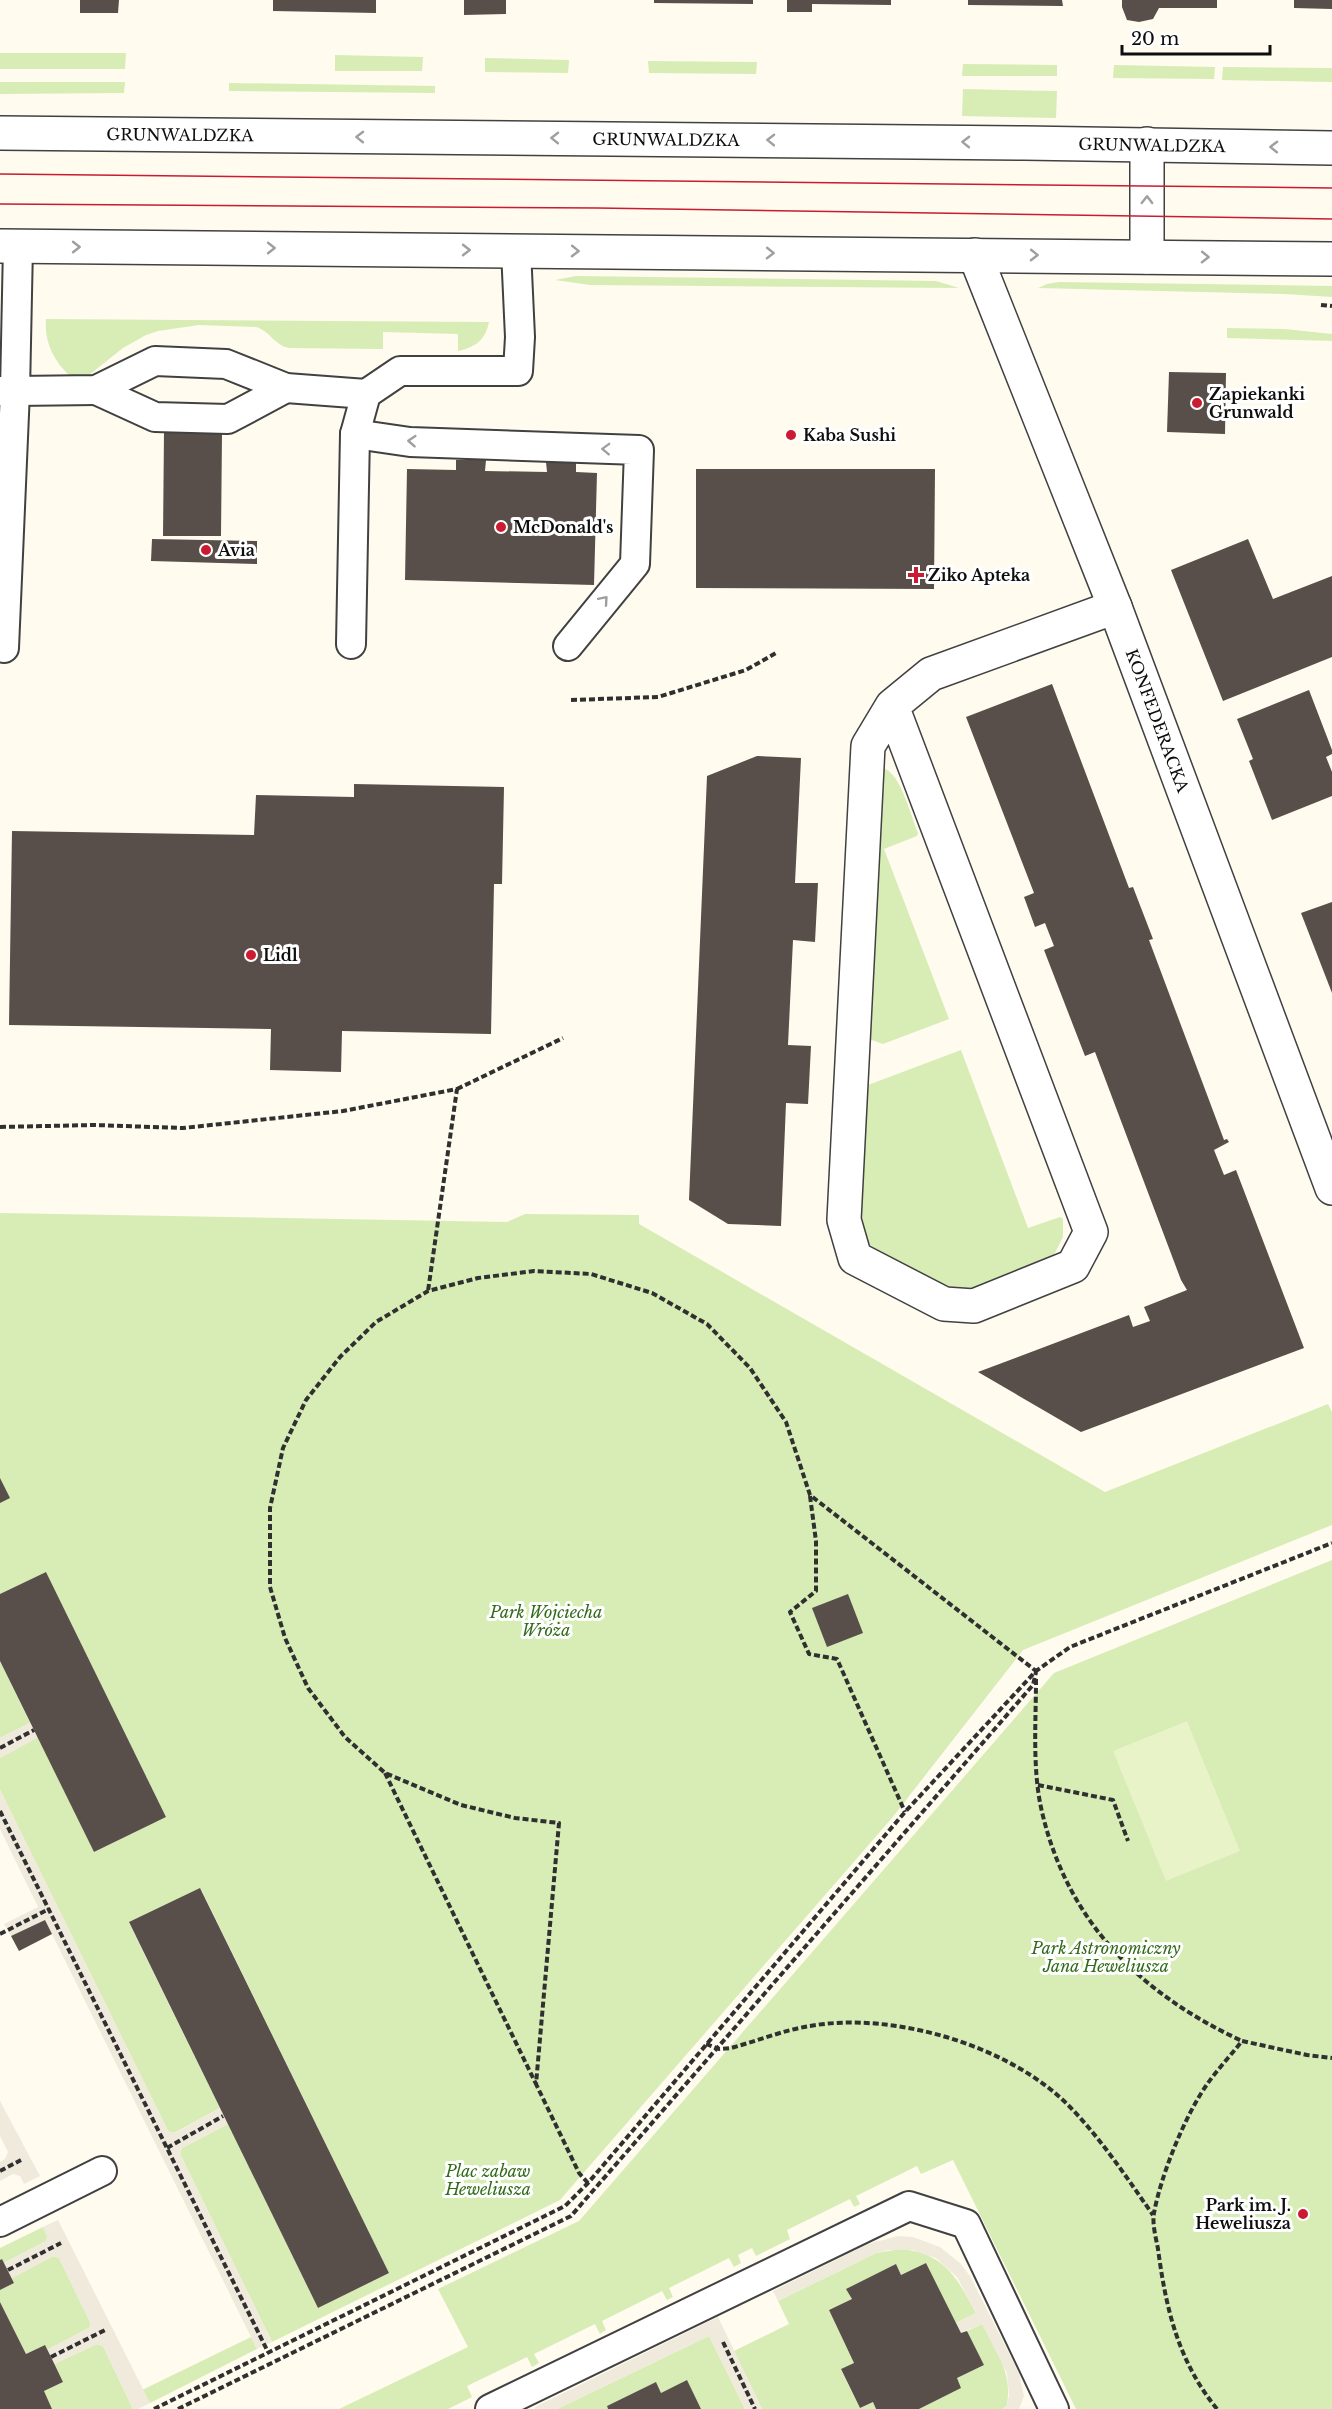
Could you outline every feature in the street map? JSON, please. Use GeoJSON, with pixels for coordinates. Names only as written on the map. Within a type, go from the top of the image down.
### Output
{"type":"FeatureCollection","features":[{"type":"Feature","properties":{"kind":"street","name":"GRUNWALDZKA"},"geometry":{"type":"LineString","coordinates":[[0,133],[1147,144],[1332,148]]}},
{"type":"Feature","properties":{"kind":"street"},"geometry":{"type":"LineString","coordinates":[[1147,144],[1147,257]]}},
{"type":"Feature","properties":{"kind":"street"},"geometry":{"type":"LineString","coordinates":[[9,246],[1332,259]]}},
{"type":"Feature","properties":{"kind":"street","name":"KONFEDERACKA"},"geometry":{"type":"LineString","coordinates":[[975,255],[1115,607],[1332,1188]]}},
{"type":"Feature","properties":{"kind":"street"},"geometry":{"type":"LineString","coordinates":[[892,706],[1091,1232],[1073,1266],[974,1306],[944,1304],[855,1258],[844,1220],[868,746],[892,706],[931,674],[1115,607]]}},
{"type":"Feature","properties":{"kind":"lane"},"geometry":{"type":"LineString","coordinates":[[4,648],[9,246]]}},
{"type":"Feature","properties":{"kind":"lane"},"geometry":{"type":"LineString","coordinates":[[96,390],[155,361],[226,364],[286,388],[366,394],[400,371],[518,371],[520,337],[516,250]]}},
{"type":"Feature","properties":{"kind":"lane"},"geometry":{"type":"LineString","coordinates":[[7,391],[96,390],[155,417],[228,419],[286,388]]}},
{"type":"Feature","properties":{"kind":"lane"},"geometry":{"type":"LineString","coordinates":[[351,644],[355,434],[366,394]]}},
{"type":"Feature","properties":{"kind":"lane"},"geometry":{"type":"LineString","coordinates":[[355,434],[410,442],[639,450],[635,564],[568,646]]}},
{"type":"Feature","properties":{"kind":"lane"},"geometry":{"type":"LineString","coordinates":[[0,2222],[102,2171]]}},
{"type":"Feature","properties":{"kind":"lane"},"geometry":{"type":"LineString","coordinates":[[490,2409],[909,2206],[966,2224],[1054,2409]]}},
{"type":"Feature","properties":{"kind":"path"},"geometry":{"type":"LineString","coordinates":[[571,700],[658,697],[746,670],[776,653]]}},
{"type":"Feature","properties":{"kind":"path"},"geometry":{"type":"LineString","coordinates":[[0,1127],[94,1125],[183,1128],[343,1111],[457,1089],[563,1038]]}},
{"type":"Feature","properties":{"kind":"path"},"geometry":{"type":"LineString","coordinates":[[428,1291],[457,1089]]}},
{"type":"Feature","properties":{"kind":"path"},"geometry":{"type":"LineString","coordinates":[[536,2085],[559,1823],[514,1818],[461,1804],[385,1773],[345,1737],[309,1688],[285,1638],[270,1587],[270,1508],[283,1448],[306,1400],[340,1357],[376,1322],[428,1291],[477,1278],[534,1271],[591,1274],[652,1293],[707,1324],[750,1368],[786,1422],[810,1495],[816,1541],[816,1591],[790,1612],[809,1654],[837,1659],[905,1812]]}},
{"type":"Feature","properties":{"kind":"path"},"geometry":{"type":"LineString","coordinates":[[810,1495],[1036,1671]]}},
{"type":"Feature","properties":{"kind":"path"},"geometry":{"type":"LineString","coordinates":[[154,2409],[565,2206],[588,2183],[905,1812],[1036,1671],[1070,1647],[1332,1543]]}},
{"type":"Feature","properties":{"kind":"path"},"geometry":{"type":"LineString","coordinates":[[1036,1671],[1038,1785],[1042,1811],[1056,1857],[1077,1903],[1106,1944],[1176,2006],[1203,2023],[1242,2041],[1332,2058]]}},
{"type":"Feature","properties":{"kind":"path"},"geometry":{"type":"LineString","coordinates":[[178,2409],[572,2216],[1033,1685],[1036,1671]]}},
{"type":"Feature","properties":{"kind":"path"},"geometry":{"type":"LineString","coordinates":[[0,1748],[34,1731]]}},
{"type":"Feature","properties":{"kind":"path"},"geometry":{"type":"LineString","coordinates":[[385,1773],[579,2173],[588,2183]]}},
{"type":"Feature","properties":{"kind":"path"},"geometry":{"type":"LineString","coordinates":[[1038,1785],[1113,1800],[1128,1841]]}},
{"type":"Feature","properties":{"kind":"path"},"geometry":{"type":"LineString","coordinates":[[0,1810],[267,2352]]}},
{"type":"Feature","properties":{"kind":"path"},"geometry":{"type":"LineString","coordinates":[[0,1934],[49,1909]]}},
{"type":"Feature","properties":{"kind":"path"},"geometry":{"type":"LineString","coordinates":[[706,2044],[719,2049],[731,2048],[810,2026],[865,2023],[922,2031],[979,2047],[1029,2073],[1069,2106],[1106,2148],[1153,2215]]}},
{"type":"Feature","properties":{"kind":"path"},"geometry":{"type":"LineString","coordinates":[[1217,2409],[1188,2365],[1171,2324],[1153,2215],[1172,2155],[1187,2119],[1207,2084],[1242,2041]]}},
{"type":"Feature","properties":{"kind":"path"},"geometry":{"type":"LineString","coordinates":[[166,2148],[223,2116]]}},
{"type":"Feature","properties":{"kind":"path"},"geometry":{"type":"LineString","coordinates":[[0,2171],[21,2160]]}},
{"type":"Feature","properties":{"kind":"path"},"geometry":{"type":"LineString","coordinates":[[8,2270],[61,2243]]}},
{"type":"Feature","properties":{"kind":"path"},"geometry":{"type":"LineString","coordinates":[[51,2357],[105,2330]]}},
{"type":"Feature","properties":{"kind":"path"},"geometry":{"type":"LineString","coordinates":[[720,2336],[755,2409]]}},
{"type":"Feature","properties":{"kind":"green space"},"geometry":{"type":"Polygon","coordinates":[[[0,53],[126,53],[125,69],[0,69],[0,53]]]}},
{"type":"Feature","properties":{"kind":"green space"},"geometry":{"type":"Polygon","coordinates":[[[335,55],[423,57],[422,71],[335,71],[335,55]]]}},
{"type":"Feature","properties":{"kind":"green space"},"geometry":{"type":"Polygon","coordinates":[[[485,58],[569,60],[568,73],[485,72],[485,58]]]}},
{"type":"Feature","properties":{"kind":"green space"},"geometry":{"type":"Polygon","coordinates":[[[648,61],[757,62],[756,74],[649,73],[648,61]]]}},
{"type":"Feature","properties":{"kind":"green space"},"geometry":{"type":"Polygon","coordinates":[[[963,64],[1057,65],[1057,76],[962,76],[963,64]]]}},
{"type":"Feature","properties":{"kind":"green space"},"geometry":{"type":"Polygon","coordinates":[[[1114,65],[1215,67],[1214,79],[1113,78],[1114,65]]]}},
{"type":"Feature","properties":{"kind":"green space"},"geometry":{"type":"Polygon","coordinates":[[[1223,67],[1332,68],[1332,82],[1222,80],[1223,67]]]}},
{"type":"Feature","properties":{"kind":"green space"},"geometry":{"type":"Polygon","coordinates":[[[0,82],[125,82],[124,93],[0,94],[0,82]]]}},
{"type":"Feature","properties":{"kind":"green space"},"geometry":{"type":"Polygon","coordinates":[[[229,83],[435,86],[435,93],[229,91],[229,83]]]}},
{"type":"Feature","properties":{"kind":"green space"},"geometry":{"type":"Polygon","coordinates":[[[963,89],[1057,91],[1056,118],[962,116],[963,89]]]}},
{"type":"Feature","properties":{"kind":"green space"},"geometry":{"type":"Polygon","coordinates":[[[576,276],[936,281],[959,288],[590,285],[555,280],[576,276]]]}},
{"type":"Feature","properties":{"kind":"green space"},"geometry":{"type":"Polygon","coordinates":[[[1059,282],[1332,286],[1332,297],[1038,288],[1059,282]]]}},
{"type":"Feature","properties":{"kind":"green space"},"geometry":{"type":"Polygon","coordinates":[[[46,319],[489,322],[485,334],[478,342],[458,351],[458,334],[383,332],[383,349],[289,348],[279,344],[256,327],[199,325],[146,335],[123,348],[89,375],[69,375],[58,363],[51,350],[46,335],[46,319]]]}},
{"type":"Feature","properties":{"kind":"green space"},"geometry":{"type":"Polygon","coordinates":[[[1227,328],[1285,329],[1332,334],[1332,341],[1227,338],[1227,328]]]}},
{"type":"Feature","properties":{"kind":"green space"},"geometry":{"type":"Polygon","coordinates":[[[883,768],[895,778],[905,796],[918,833],[917,836],[884,849],[949,1019],[883,1044],[869,1039],[881,769],[883,768]]]}},
{"type":"Feature","properties":{"kind":"green space"},"geometry":{"type":"Polygon","coordinates":[[[961,1050],[1028,1228],[1060,1217],[1063,1219],[1063,1237],[1055,1253],[1049,1259],[977,1289],[958,1293],[867,1250],[859,1239],[860,1088],[961,1050]]]}},
{"type":"Feature","properties":{"kind":"green space","name":"Park Wojciecha Wróża"},"geometry":{"type":"Polygon","coordinates":[[[0,1213],[507,1222],[525,1214],[639,1215],[639,1224],[1105,1492],[1328,1404],[1332,1412],[1332,1525],[1023,1650],[892,1818],[560,2200],[272,2342],[180,2154],[182,2148],[228,2124],[318,2308],[389,2273],[201,1889],[129,1923],[220,2108],[174,2133],[168,2131],[0,1790],[0,1758],[38,1737],[94,1852],[166,1817],[46,1572],[0,1594],[0,1213]]]}},
{"type":"Feature","properties":{"kind":"green space","name":"Park Astronomiczny Jana Heweliusza"},"geometry":{"type":"Polygon","coordinates":[[[1332,1560],[1332,2409],[1076,2409],[953,2160],[921,2174],[917,2166],[856,2196],[860,2204],[854,2207],[850,2199],[787,2230],[790,2239],[756,2256],[752,2248],[738,2255],[741,2263],[734,2267],[729,2258],[669,2288],[673,2297],[667,2300],[662,2291],[602,2321],[606,2330],[600,2334],[595,2324],[534,2354],[539,2363],[532,2367],[527,2357],[467,2386],[472,2397],[448,2409],[339,2409],[468,2347],[438,2289],[579,2221],[1054,1673],[1332,1560]]]}},
{"type":"Feature","properties":{"kind":"green space"},"geometry":{"type":"Polygon","coordinates":[[[0,1661],[30,1723],[0,1738],[0,1661]]]}},
{"type":"Feature","properties":{"kind":"green space"},"geometry":{"type":"Polygon","coordinates":[[[1187,1721],[1240,1851],[1166,1881],[1113,1751],[1187,1721]]]}},
{"type":"Feature","properties":{"kind":"green space"},"geometry":{"type":"Polygon","coordinates":[[[43,2227],[48,2237],[46,2241],[4,2263],[2,2259],[0,2260],[0,2248],[43,2227]]]}},
{"type":"Feature","properties":{"kind":"green space"},"geometry":{"type":"Polygon","coordinates":[[[901,2249],[929,2256],[948,2269],[956,2278],[976,2313],[956,2323],[926,2263],[901,2275],[896,2265],[847,2289],[852,2299],[829,2310],[854,2363],[841,2370],[860,2408],[873,2402],[876,2409],[762,2409],[734,2351],[789,2324],[778,2301],[876,2253],[901,2249]]]}},
{"type":"Feature","properties":{"kind":"green space"},"geometry":{"type":"Polygon","coordinates":[[[53,2256],[59,2258],[91,2324],[89,2328],[47,2350],[45,2345],[26,2354],[0,2302],[0,2290],[14,2283],[12,2278],[53,2256]]]}},
{"type":"Feature","properties":{"kind":"green space"},"geometry":{"type":"Polygon","coordinates":[[[982,2324],[1002,2363],[1008,2383],[1007,2405],[1003,2409],[919,2409],[961,2388],[957,2378],[984,2365],[967,2331],[982,2324]]]}},
{"type":"Feature","properties":{"kind":"green space"},"geometry":{"type":"Polygon","coordinates":[[[709,2336],[745,2409],[701,2409],[687,2381],[661,2393],[656,2382],[607,2406],[608,2409],[557,2409],[709,2336]]]}},
{"type":"Feature","properties":{"kind":"green space"},"geometry":{"type":"Polygon","coordinates":[[[251,2337],[257,2349],[150,2403],[142,2390],[251,2337]]]}},
{"type":"Feature","properties":{"kind":"green space"},"geometry":{"type":"Polygon","coordinates":[[[97,2344],[103,2346],[133,2409],[52,2409],[44,2391],[63,2382],[54,2364],[97,2344]]]}},
{"type":"Feature","properties":{"kind":"shaded area"},"geometry":{"type":"Polygon","coordinates":[[[30,1723],[38,1737],[0,1758],[0,1738],[30,1723]]]}},
{"type":"Feature","properties":{"kind":"shaded area"},"geometry":{"type":"Polygon","coordinates":[[[0,1790],[168,2131],[175,2133],[220,2108],[228,2124],[182,2148],[180,2154],[272,2342],[264,2346],[257,2349],[45,1920],[11,1936],[4,1924],[38,1907],[0,1829],[0,1790]]]}},
{"type":"Feature","properties":{"kind":"shaded area"},"geometry":{"type":"Polygon","coordinates":[[[0,2101],[40,2176],[24,2184],[20,2176],[13,2174],[0,2181],[0,2162],[5,2159],[8,2152],[0,2136],[0,2101]]]}},
{"type":"Feature","properties":{"kind":"shaded area"},"geometry":{"type":"Polygon","coordinates":[[[58,2220],[150,2403],[138,2409],[133,2409],[103,2346],[97,2344],[54,2364],[47,2350],[89,2328],[91,2324],[59,2258],[53,2256],[12,2278],[4,2263],[46,2241],[47,2237],[43,2227],[58,2220]]]}},
{"type":"Feature","properties":{"kind":"shaded area"},"geometry":{"type":"Polygon","coordinates":[[[898,2236],[913,2237],[940,2247],[960,2263],[970,2276],[1019,2373],[1024,2396],[1019,2409],[1003,2409],[1007,2405],[1009,2395],[1007,2373],[982,2324],[961,2333],[956,2323],[976,2313],[957,2277],[936,2258],[913,2250],[889,2250],[876,2253],[778,2301],[773,2291],[868,2244],[898,2236]]]}},
{"type":"Feature","properties":{"kind":"shaded area"},"geometry":{"type":"Polygon","coordinates":[[[718,2317],[762,2409],[745,2409],[709,2336],[557,2409],[535,2409],[535,2407],[718,2317]]]}},
{"type":"Feature","properties":{"kind":"building"},"geometry":{"type":"Polygon","coordinates":[[[80,0],[119,0],[118,13],[80,13],[80,0]]]}},
{"type":"Feature","properties":{"kind":"building"},"geometry":{"type":"Polygon","coordinates":[[[273,0],[376,0],[376,13],[273,11],[273,0]]]}},
{"type":"Feature","properties":{"kind":"building"},"geometry":{"type":"Polygon","coordinates":[[[464,0],[506,0],[506,14],[464,15],[464,0]]]}},
{"type":"Feature","properties":{"kind":"building"},"geometry":{"type":"Polygon","coordinates":[[[654,0],[753,0],[753,4],[654,3],[654,0]]]}},
{"type":"Feature","properties":{"kind":"building"},"geometry":{"type":"Polygon","coordinates":[[[787,0],[891,0],[891,5],[812,4],[812,12],[787,12],[787,0]]]}},
{"type":"Feature","properties":{"kind":"building"},"geometry":{"type":"Polygon","coordinates":[[[968,0],[1062,0],[1063,6],[968,5],[968,0]]]}},
{"type":"Feature","properties":{"kind":"building"},"geometry":{"type":"Polygon","coordinates":[[[1122,0],[1217,0],[1217,8],[1159,8],[1153,19],[1139,22],[1127,20],[1122,0]]]}},
{"type":"Feature","properties":{"kind":"building"},"geometry":{"type":"Polygon","coordinates":[[[1294,0],[1332,0],[1332,9],[1294,8],[1294,0]]]}},
{"type":"Feature","properties":{"kind":"building","name":"Zapiekanki Grunwald"},"geometry":{"type":"Polygon","coordinates":[[[1169,372],[1226,373],[1225,434],[1167,432],[1169,372]]]}},
{"type":"Feature","properties":{"kind":"building"},"geometry":{"type":"Polygon","coordinates":[[[164,432],[222,433],[221,536],[163,536],[164,432]]]}},
{"type":"Feature","properties":{"kind":"building","name":"McDonald's"},"geometry":{"type":"Polygon","coordinates":[[[456,460],[486,460],[485,471],[547,472],[546,462],[576,463],[576,472],[597,473],[594,585],[405,580],[407,469],[456,470],[456,460]]]}},
{"type":"Feature","properties":{"kind":"building"},"geometry":{"type":"Polygon","coordinates":[[[696,469],[935,469],[934,589],[696,588],[696,469]]]}},
{"type":"Feature","properties":{"kind":"building"},"geometry":{"type":"Polygon","coordinates":[[[152,539],[257,541],[257,564],[151,561],[152,539]]]}},
{"type":"Feature","properties":{"kind":"building"},"geometry":{"type":"Polygon","coordinates":[[[1248,539],[1273,599],[1332,576],[1332,657],[1223,701],[1171,570],[1248,539]]]}},
{"type":"Feature","properties":{"kind":"building"},"geometry":{"type":"Polygon","coordinates":[[[1052,684],[1129,888],[1133,887],[1153,939],[1149,940],[1224,1140],[1227,1139],[1229,1142],[1214,1150],[1224,1175],[1236,1170],[1304,1348],[1081,1432],[978,1372],[1129,1315],[1133,1327],[1150,1321],[1144,1307],[1187,1290],[1181,1280],[1095,1052],[1085,1056],[1073,1025],[1044,950],[1054,946],[1045,923],[1035,927],[1024,897],[1034,893],[966,717],[1052,684]]]}},
{"type":"Feature","properties":{"kind":"building"},"geometry":{"type":"Polygon","coordinates":[[[1309,690],[1332,750],[1332,754],[1326,757],[1332,772],[1332,796],[1272,820],[1249,761],[1253,759],[1237,719],[1309,690]]]}},
{"type":"Feature","properties":{"kind":"building"},"geometry":{"type":"Polygon","coordinates":[[[757,756],[801,758],[795,883],[818,883],[815,942],[793,940],[788,1045],[811,1046],[808,1104],[786,1103],[781,1226],[728,1224],[689,1200],[707,776],[757,756]]]}},
{"type":"Feature","properties":{"kind":"building","name":"Lidl"},"geometry":{"type":"Polygon","coordinates":[[[354,784],[504,787],[502,884],[494,884],[491,1034],[342,1031],[341,1072],[270,1070],[271,1029],[9,1025],[12,831],[254,835],[256,795],[354,797],[354,784]]]}},
{"type":"Feature","properties":{"kind":"building"},"geometry":{"type":"Polygon","coordinates":[[[1332,902],[1332,993],[1301,913],[1332,902]]]}},
{"type":"Feature","properties":{"kind":"building"},"geometry":{"type":"Polygon","coordinates":[[[0,1478],[10,1498],[0,1503],[0,1478]]]}},
{"type":"Feature","properties":{"kind":"building"},"geometry":{"type":"Polygon","coordinates":[[[46,1572],[166,1817],[94,1852],[0,1661],[0,1594],[46,1572]]]}},
{"type":"Feature","properties":{"kind":"building"},"geometry":{"type":"Polygon","coordinates":[[[848,1594],[863,1633],[827,1647],[812,1608],[848,1594]]]}},
{"type":"Feature","properties":{"kind":"building"},"geometry":{"type":"Polygon","coordinates":[[[200,1888],[389,2273],[318,2308],[129,1922],[200,1888]]]}},
{"type":"Feature","properties":{"kind":"building"},"geometry":{"type":"Polygon","coordinates":[[[45,1920],[52,1934],[19,1951],[11,1936],[45,1920]]]}},
{"type":"Feature","properties":{"kind":"building"},"geometry":{"type":"Polygon","coordinates":[[[2,2259],[14,2283],[0,2290],[0,2260],[2,2259]]]}},
{"type":"Feature","properties":{"kind":"building"},"geometry":{"type":"Polygon","coordinates":[[[926,2263],[961,2333],[967,2331],[984,2365],[957,2378],[961,2388],[919,2409],[876,2409],[873,2402],[860,2408],[841,2369],[854,2363],[829,2310],[852,2299],[846,2289],[896,2264],[901,2275],[926,2263]]]}},
{"type":"Feature","properties":{"kind":"building"},"geometry":{"type":"Polygon","coordinates":[[[0,2302],[26,2354],[45,2345],[51,2357],[63,2382],[44,2391],[52,2409],[0,2409],[0,2302]]]}},
{"type":"Feature","properties":{"kind":"building"},"geometry":{"type":"Polygon","coordinates":[[[687,2380],[701,2409],[608,2409],[607,2406],[656,2382],[661,2393],[687,2380]]]}},
{"type":"Feature","properties":{"kind":"tram line"},"geometry":{"type":"LineString","coordinates":[[0,174],[1332,188]]}},
{"type":"Feature","properties":{"kind":"tram line"},"geometry":{"type":"LineString","coordinates":[[0,204],[597,208],[1332,219]]}},
{"type":"Feature","properties":{"kind":"place","name":"Zapiekanki Grunwald"},"geometry":{"type":"Point","coordinates":[1197,403]}},
{"type":"Feature","properties":{"kind":"place","name":"Kaba Sushi"},"geometry":{"type":"Point","coordinates":[791,435]}},
{"type":"Feature","properties":{"kind":"place","name":"McDonald's"},"geometry":{"type":"Point","coordinates":[501,527]}},
{"type":"Feature","properties":{"kind":"place","name":"Avia"},"geometry":{"type":"Point","coordinates":[206,550]}},
{"type":"Feature","properties":{"kind":"place","name":"Ziko Apteka"},"geometry":{"type":"Point","coordinates":[916,575]}},
{"type":"Feature","properties":{"kind":"place","name":"Lidl"},"geometry":{"type":"Point","coordinates":[251,955]}},
{"type":"Feature","properties":{"kind":"place","name":"Park im. J. Heweliusza"},"geometry":{"type":"Point","coordinates":[1303,2214]}},
{"type":"Feature","properties":{"kind":"park label","name":"Plac zabaw Heweliusza"},"geometry":{"type":"Point","coordinates":[488,2180]}}]}
